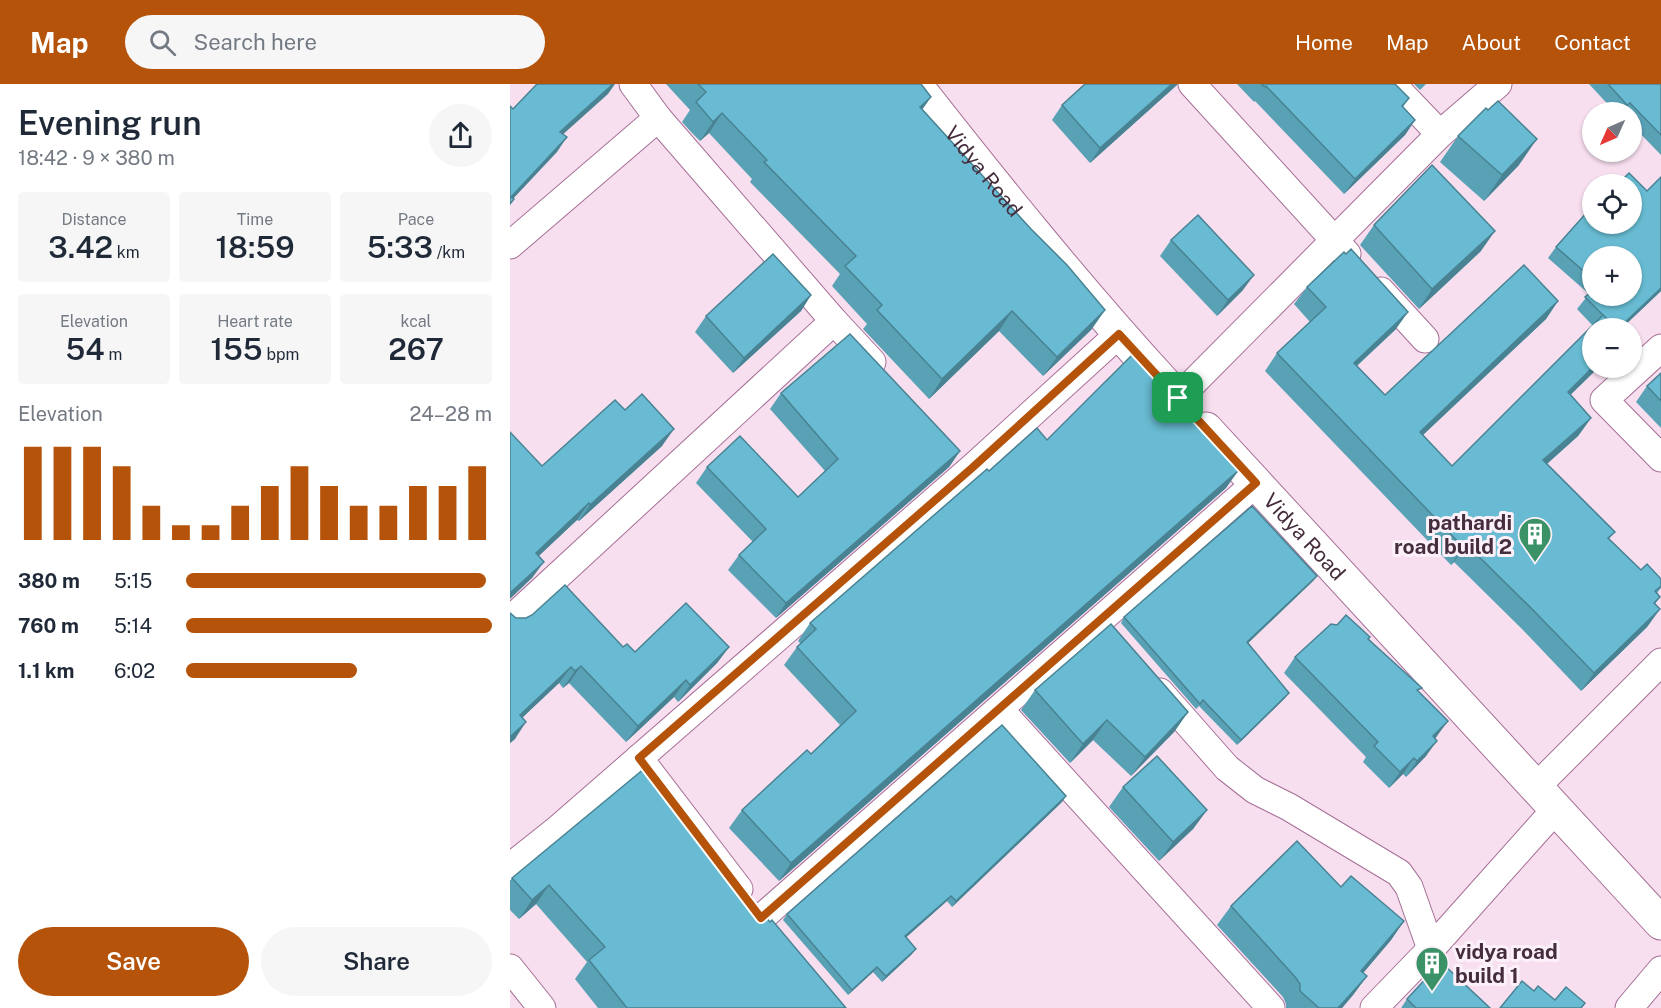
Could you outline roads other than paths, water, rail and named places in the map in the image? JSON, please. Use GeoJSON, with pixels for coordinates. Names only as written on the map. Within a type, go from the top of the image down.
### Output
{"type":"FeatureCollection","features":[{"type":"Feature","properties":{"kind":"street"},"geometry":{"type":"LineString","coordinates":[[633,84],[658,117],[834,321],[891,382]]}},
{"type":"Feature","properties":{"kind":"street","name":"Vidya Road"},"geometry":{"type":"LineString","coordinates":[[915,84],[1008,202],[1119,334],[1661,923]]}},
{"type":"Feature","properties":{"kind":"street"},"geometry":{"type":"LineString","coordinates":[[1192,84],[1425,339]]}},
{"type":"Feature","properties":{"kind":"street"},"geometry":{"type":"LineString","coordinates":[[1392,84],[1440,134]]}},
{"type":"Feature","properties":{"kind":"street"},"geometry":{"type":"LineString","coordinates":[[1178,398],[1440,134],[1498,84]]}},
{"type":"Feature","properties":{"kind":"street"},"geometry":{"type":"LineString","coordinates":[[510,245],[658,117]]}},
{"type":"Feature","properties":{"kind":"street"},"geometry":{"type":"LineString","coordinates":[[515,606],[834,321]]}},
{"type":"Feature","properties":{"kind":"street"},"geometry":{"type":"LineString","coordinates":[[510,867],[559,828],[639,758],[964,459],[1119,334]]}},
{"type":"Feature","properties":{"kind":"street"},"geometry":{"type":"LineString","coordinates":[[1661,348],[1604,400],[1661,459]]}},
{"type":"Feature","properties":{"kind":"street"},"geometry":{"type":"LineString","coordinates":[[639,758],[769,927],[1000,710],[1106,630],[1256,483]]}},
{"type":"Feature","properties":{"kind":"street"},"geometry":{"type":"LineString","coordinates":[[1374,1008],[1431,949],[1546,798],[1661,662]]}},
{"type":"Feature","properties":{"kind":"street"},"geometry":{"type":"LineString","coordinates":[[1144,673],[1227,768],[1255,790],[1289,807],[1399,873],[1409,886],[1431,949]]}},
{"type":"Feature","properties":{"kind":"street"},"geometry":{"type":"LineString","coordinates":[[1000,710],[1271,1008]]}},
{"type":"Feature","properties":{"kind":"street"},"geometry":{"type":"LineString","coordinates":[[510,968],[542,1008]]}},
{"type":"Feature","properties":{"kind":"street"},"geometry":{"type":"LineString","coordinates":[[1629,1008],[1661,970]]}},
{"type":"Feature","properties":{"kind":"place","name":"pathardi road build 2"},"geometry":{"type":"Point","coordinates":[1535,563]}},
{"type":"Feature","properties":{"kind":"place","name":"vidya road build 1"},"geometry":{"type":"Point","coordinates":[1432,992]}}]}
